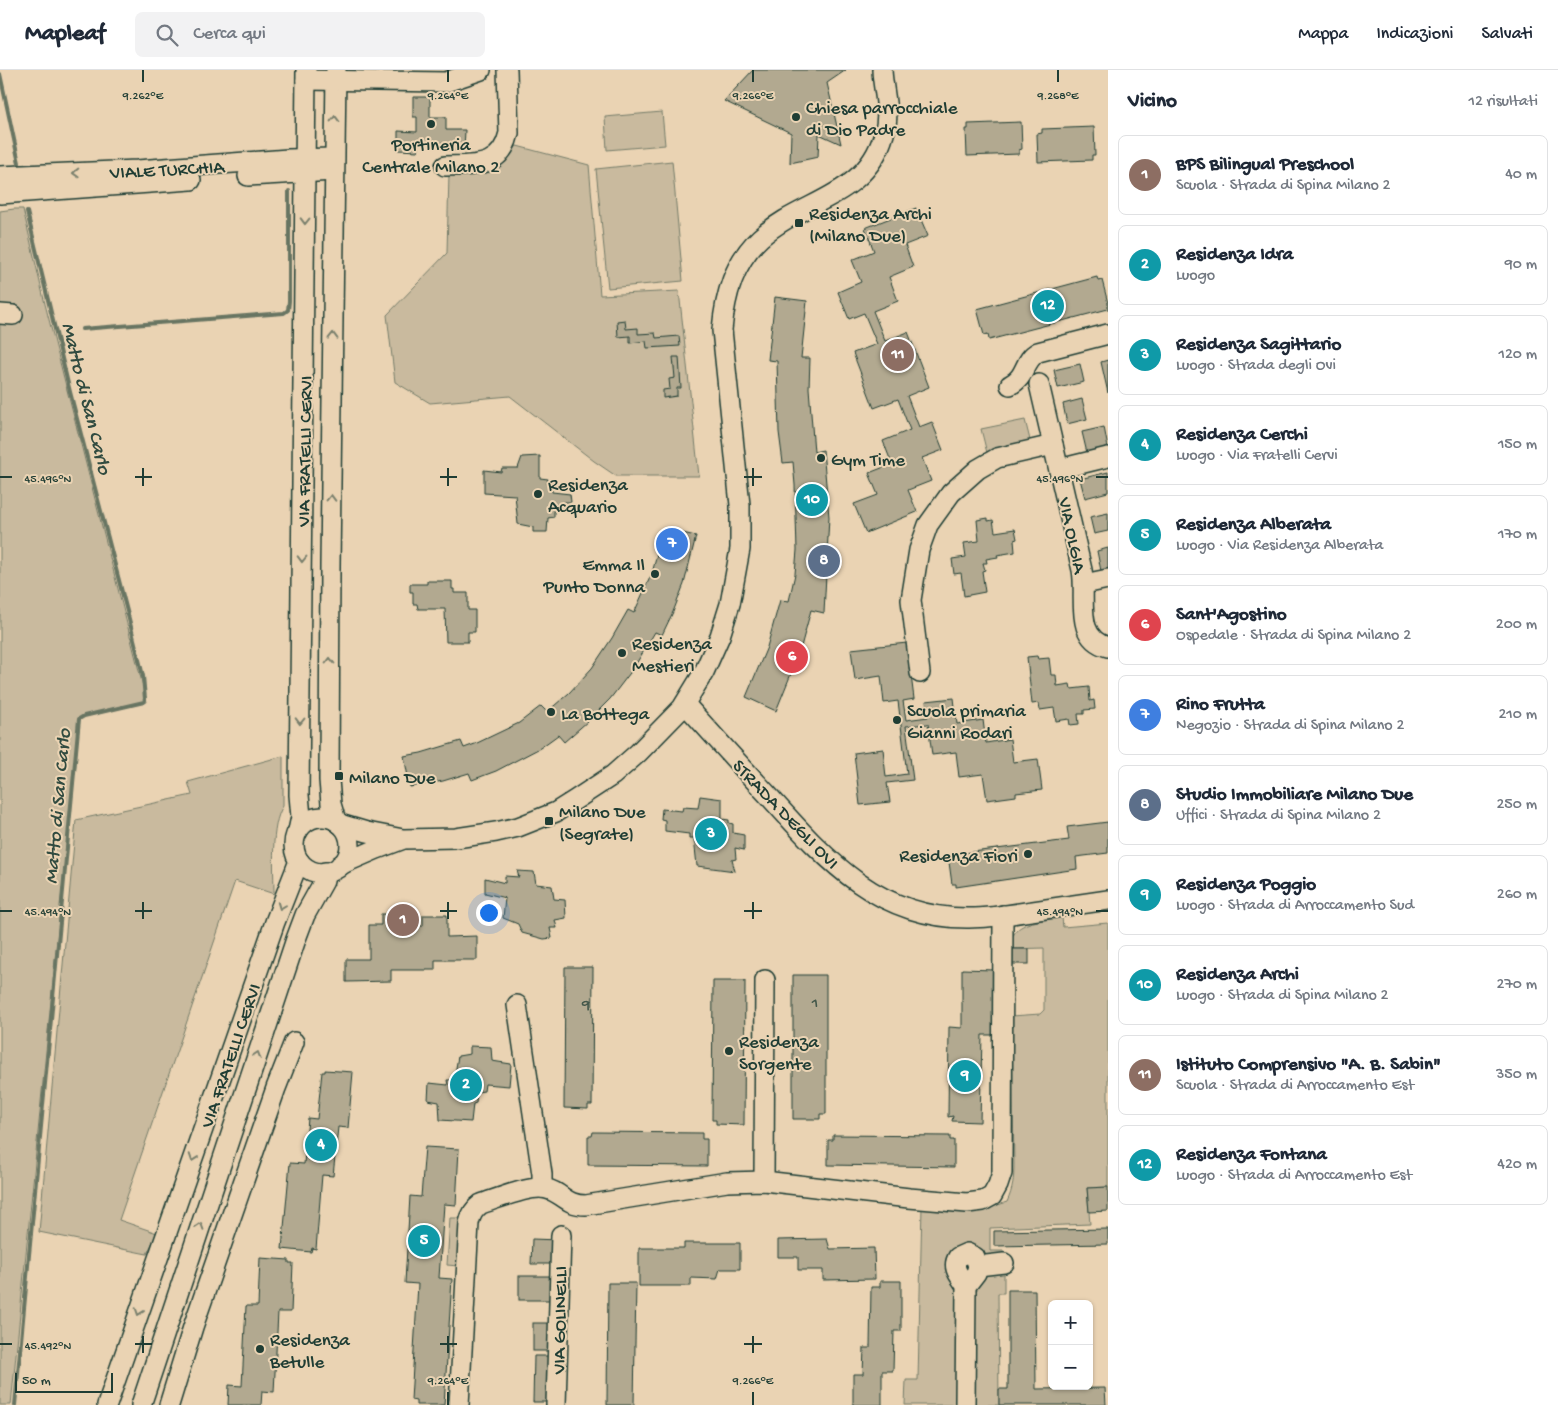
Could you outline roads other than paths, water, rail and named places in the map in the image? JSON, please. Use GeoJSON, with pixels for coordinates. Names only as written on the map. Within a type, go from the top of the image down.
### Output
{"type":"FeatureCollection","features":[{"type":"Feature","properties":{"kind":"street"},"geometry":{"type":"LineString","coordinates":[[306,75],[446,82],[481,70]]}},
{"type":"Feature","properties":{"kind":"street"},"geometry":{"type":"LineString","coordinates":[[445,166],[483,164],[498,155],[507,143],[509,133],[507,70]]}},
{"type":"Feature","properties":{"kind":"street"},"geometry":{"type":"LineString","coordinates":[[403,839],[377,848],[333,869],[319,872],[308,869],[299,861],[294,850],[298,831],[303,824],[319,817],[328,818],[368,832],[403,839],[456,838],[518,827],[551,814],[613,775],[638,753],[685,704],[704,672],[720,636],[730,604],[740,549],[740,505],[722,330],[724,305],[729,287],[735,271],[743,258],[766,232],[851,184],[866,170],[879,148],[887,122],[887,102],[880,72]]}},
{"type":"Feature","properties":{"kind":"street","name":"VIA FRATELLI CERVI"},"geometry":{"type":"LineString","coordinates":[[298,831],[301,817],[306,75]]}},
{"type":"Feature","properties":{"kind":"street","name":"VIA FRATELLI CERVI"},"geometry":{"type":"LineString","coordinates":[[336,75],[329,780],[331,804],[338,822]]}},
{"type":"Feature","properties":{"kind":"street","name":"VIALE TURCHIA"},"geometry":{"type":"LineString","coordinates":[[0,176],[334,165]]}},
{"type":"Feature","properties":{"kind":"street","name":"VIALE TURCHIA"},"geometry":{"type":"LineString","coordinates":[[0,194],[305,166]]}},
{"type":"Feature","properties":{"kind":"street"},"geometry":{"type":"LineString","coordinates":[[1010,385],[1021,377],[1027,363],[1038,352],[1108,334]]}},
{"type":"Feature","properties":{"kind":"street","name":"VIA OLGIA"},"geometry":{"type":"LineString","coordinates":[[1039,384],[1082,570],[1084,584],[1083,611],[1086,628],[1097,643],[1108,647]]}},
{"type":"Feature","properties":{"kind":"street"},"geometry":{"type":"LineString","coordinates":[[920,673],[911,600],[919,550],[928,525],[951,493],[978,469],[997,458],[1054,446]]}},
{"type":"Feature","properties":{"kind":"street"},"geometry":{"type":"LineString","coordinates":[[1059,469],[1108,457]]}},
{"type":"Feature","properties":{"kind":"street"},"geometry":{"type":"LineString","coordinates":[[1084,584],[1108,579]]}},
{"type":"Feature","properties":{"kind":"street","name":"STRADA DEGLI OVI"},"geometry":{"type":"LineString","coordinates":[[685,704],[810,842],[837,867],[889,901],[927,914],[969,918],[1108,900]]}},
{"type":"Feature","properties":{"kind":"street"},"geometry":{"type":"LineString","coordinates":[[333,869],[347,856],[350,845],[347,833],[338,822]]}},
{"type":"Feature","properties":{"kind":"street","name":"VIA FRATELLI CERVI"},"geometry":{"type":"LineString","coordinates":[[107,1405],[161,1250],[228,1041],[299,861]]}},
{"type":"Feature","properties":{"kind":"street","name":"VIA FRATELLI CERVI"},"geometry":{"type":"LineString","coordinates":[[141,1405],[296,939],[305,915],[333,869]]}},
{"type":"Feature","properties":{"kind":"street"},"geometry":{"type":"LineString","coordinates":[[459,1405],[468,1223],[470,1216],[481,1204],[540,1188],[552,1191],[564,1200],[574,1204],[586,1205],[728,1182],[764,1181],[967,1203],[984,1201],[992,1196],[1002,1173],[1003,915]]}},
{"type":"Feature","properties":{"kind":"street"},"geometry":{"type":"LineString","coordinates":[[764,1181],[765,980]]}},
{"type":"Feature","properties":{"kind":"street"},"geometry":{"type":"LineString","coordinates":[[517,1005],[542,1174],[540,1188]]}},
{"type":"Feature","properties":{"kind":"street"},"geometry":{"type":"LineString","coordinates":[[169,1405],[190,1336],[276,1088],[294,1042]]}},
{"type":"Feature","properties":{"kind":"street","name":"VIA FRATELLI CERVI"},"geometry":{"type":"LineString","coordinates":[[250,1076],[276,1088]]}},
{"type":"Feature","properties":{"kind":"street","name":"VIA GOLINELLI"},"geometry":{"type":"LineString","coordinates":[[556,1405],[561,1235]]}},
{"type":"Feature","properties":{"kind":"street"},"geometry":{"type":"LineString","coordinates":[[161,1250],[214,1271]]}},
{"type":"Feature","properties":{"kind":"street"},"geometry":{"type":"LineString","coordinates":[[965,1405],[966,1286],[976,1273],[978,1266],[1004,1263]]}},
{"type":"Feature","properties":{"kind":"waterway","name":"Matto di San Carlo"},"geometry":{"type":"LineString","coordinates":[[0,74],[19,163]]}},
{"type":"Feature","properties":{"kind":"waterway"},"geometry":{"type":"LineString","coordinates":[[82,329],[284,313],[288,310],[289,301],[289,191]]}},
{"type":"Feature","properties":{"kind":"waterway","name":"Matto di San Carlo"},"geometry":{"type":"LineString","coordinates":[[15,1405],[79,719],[84,716],[144,702],[145,699],[143,676],[70,392],[27,212]]}},
{"type":"Feature","properties":{"kind":"place","name":"Chiesa parrocchiale di Dio Padre"},"geometry":{"type":"Point","coordinates":[796,117]}},
{"type":"Feature","properties":{"kind":"place","name":"Portineria Centrale Milano 2"},"geometry":{"type":"Point","coordinates":[431,124]}},
{"type":"Feature","properties":{"kind":"place","name":"Residenza Archi (Milano Due)"},"geometry":{"type":"Point","coordinates":[799,223]}},
{"type":"Feature","properties":{"kind":"place","name":"Residenza Fontana"},"geometry":{"type":"Point","coordinates":[1048,306]}},
{"type":"Feature","properties":{"kind":"place","name":"Istituto Comprensivo \"A. B. Sabin\""},"geometry":{"type":"Point","coordinates":[898,355]}},
{"type":"Feature","properties":{"kind":"place","name":"Gym Time"},"geometry":{"type":"Point","coordinates":[821,458]}},
{"type":"Feature","properties":{"kind":"place","name":"Residenza Acquario"},"geometry":{"type":"Point","coordinates":[538,494]}},
{"type":"Feature","properties":{"kind":"place","name":"Residenza Archi"},"geometry":{"type":"Point","coordinates":[812,500]}},
{"type":"Feature","properties":{"kind":"place","name":"Rino Frutta"},"geometry":{"type":"Point","coordinates":[672,544]}},
{"type":"Feature","properties":{"kind":"place","name":"Studio Immobiliare Milano Due"},"geometry":{"type":"Point","coordinates":[824,561]}},
{"type":"Feature","properties":{"kind":"place","name":"Emma Il Punto Donna"},"geometry":{"type":"Point","coordinates":[655,574]}},
{"type":"Feature","properties":{"kind":"place","name":"Residenza Mestieri"},"geometry":{"type":"Point","coordinates":[622,653]}},
{"type":"Feature","properties":{"kind":"place","name":"Sant'Agostino"},"geometry":{"type":"Point","coordinates":[792,657]}},
{"type":"Feature","properties":{"kind":"place","name":"La Bottega"},"geometry":{"type":"Point","coordinates":[551,712]}},
{"type":"Feature","properties":{"kind":"place","name":"Scuola primaria Gianni Rodari"},"geometry":{"type":"Point","coordinates":[897,720]}},
{"type":"Feature","properties":{"kind":"place","name":"Milano Due"},"geometry":{"type":"Point","coordinates":[339,776]}},
{"type":"Feature","properties":{"kind":"place","name":"Milano Due (Segrate)"},"geometry":{"type":"Point","coordinates":[549,821]}},
{"type":"Feature","properties":{"kind":"place","name":"Residenza Sagittario"},"geometry":{"type":"Point","coordinates":[711,834]}},
{"type":"Feature","properties":{"kind":"place","name":"Residenza Fiori"},"geometry":{"type":"Point","coordinates":[1028,854]}},
{"type":"Feature","properties":{"kind":"place","name":"BPS Bilingual Preschool"},"geometry":{"type":"Point","coordinates":[403,920]}},
{"type":"Feature","properties":{"kind":"place","name":"Residenza Sorgente"},"geometry":{"type":"Point","coordinates":[729,1051]}},
{"type":"Feature","properties":{"kind":"place","name":"Residenza Poggio"},"geometry":{"type":"Point","coordinates":[965,1076]}},
{"type":"Feature","properties":{"kind":"place","name":"Residenza Idra"},"geometry":{"type":"Point","coordinates":[466,1085]}},
{"type":"Feature","properties":{"kind":"place","name":"Residenza Cerchi"},"geometry":{"type":"Point","coordinates":[321,1145]}},
{"type":"Feature","properties":{"kind":"place","name":"Residenza Alberata"},"geometry":{"type":"Point","coordinates":[424,1241]}},
{"type":"Feature","properties":{"kind":"place","name":"Residenza Betulle"},"geometry":{"type":"Point","coordinates":[260,1349]}}]}
